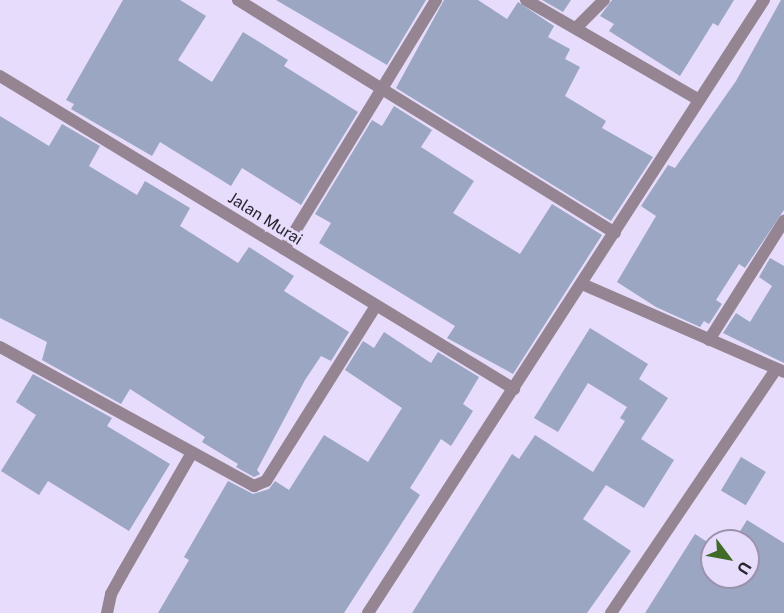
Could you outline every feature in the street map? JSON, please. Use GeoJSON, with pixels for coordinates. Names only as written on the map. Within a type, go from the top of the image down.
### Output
{"type":"FeatureCollection","features":[{"type":"Feature","properties":{"kind":"street"},"geometry":{"type":"LineString","coordinates":[[238,0],[615,233]]}},
{"type":"Feature","properties":{"kind":"street"},"geometry":{"type":"LineString","coordinates":[[284,249],[384,91],[436,0]]}},
{"type":"Feature","properties":{"kind":"street"},"geometry":{"type":"LineString","coordinates":[[526,0],[577,27],[699,100]]}},
{"type":"Feature","properties":{"kind":"street"},"geometry":{"type":"LineString","coordinates":[[577,27],[604,0]]}},
{"type":"Feature","properties":{"kind":"street"},"geometry":{"type":"LineString","coordinates":[[368,613],[764,0]]}},
{"type":"Feature","properties":{"kind":"street","name":"Jalan Murai"},"geometry":{"type":"LineString","coordinates":[[0,76],[375,307],[514,388]]}},
{"type":"Feature","properties":{"kind":"street"},"geometry":{"type":"LineString","coordinates":[[709,340],[784,221]]}},
{"type":"Feature","properties":{"kind":"street"},"geometry":{"type":"LineString","coordinates":[[582,284],[780,370],[611,613]]}},
{"type":"Feature","properties":{"kind":"street"},"geometry":{"type":"LineString","coordinates":[[0,347],[254,486],[266,481],[375,307]]}},
{"type":"Feature","properties":{"kind":"street"},"geometry":{"type":"LineString","coordinates":[[107,613],[122,574],[192,453]]}},
{"type":"Feature","properties":{"kind":"building"},"geometry":{"type":"Polygon","coordinates":[[[123,0],[180,0],[206,16],[178,60],[212,82],[243,32],[288,60],[284,66],[358,112],[301,205],[242,168],[231,186],[160,142],[152,156],[71,109],[74,104],[66,100],[123,0]]]}},
{"type":"Feature","properties":{"kind":"building"},"geometry":{"type":"Polygon","coordinates":[[[276,0],[426,0],[387,65],[276,0]]]}},
{"type":"Feature","properties":{"kind":"building"},"geometry":{"type":"Polygon","coordinates":[[[444,0],[478,0],[507,19],[518,2],[554,26],[548,37],[570,49],[565,59],[580,67],[565,96],[606,121],[602,128],[653,157],[611,221],[396,88],[444,0]]]}},
{"type":"Feature","properties":{"kind":"building"},"geometry":{"type":"Polygon","coordinates":[[[542,0],[571,0],[563,12],[542,0]]]}},
{"type":"Feature","properties":{"kind":"building"},"geometry":{"type":"Polygon","coordinates":[[[612,0],[734,0],[718,26],[713,23],[680,76],[609,31],[614,24],[600,16],[612,0]]]}},
{"type":"Feature","properties":{"kind":"building"},"geometry":{"type":"Polygon","coordinates":[[[781,0],[784,0],[784,210],[745,268],[739,264],[716,300],[722,304],[709,324],[704,321],[700,327],[656,307],[617,282],[656,216],[641,206],[668,165],[675,168],[736,81],[781,0]]]}},
{"type":"Feature","properties":{"kind":"building"},"geometry":{"type":"Polygon","coordinates":[[[394,106],[432,130],[421,147],[474,181],[453,213],[520,254],[552,204],[602,235],[513,374],[447,338],[455,326],[319,243],[331,223],[315,214],[372,120],[382,126],[394,106]]]}},
{"type":"Feature","properties":{"kind":"building"},"geometry":{"type":"Polygon","coordinates":[[[0,116],[49,146],[62,124],[100,146],[89,166],[137,195],[145,181],[190,208],[180,226],[238,263],[249,247],[294,276],[284,291],[349,332],[331,361],[321,356],[305,380],[257,470],[260,474],[254,477],[236,467],[238,464],[202,442],[205,437],[130,389],[121,404],[42,360],[47,342],[0,318],[0,116]]]}},
{"type":"Feature","properties":{"kind":"building"},"geometry":{"type":"Polygon","coordinates":[[[770,258],[784,266],[784,363],[723,333],[736,313],[750,322],[772,286],[759,277],[770,258]]]}},
{"type":"Feature","properties":{"kind":"building"},"geometry":{"type":"Polygon","coordinates":[[[590,328],[648,364],[639,379],[668,398],[641,439],[674,460],[644,508],[606,485],[583,519],[631,551],[587,613],[412,613],[512,454],[519,459],[535,435],[593,472],[625,421],[620,418],[627,407],[588,383],[558,432],[534,418],[590,328]]]}},
{"type":"Feature","properties":{"kind":"building"},"geometry":{"type":"Polygon","coordinates":[[[384,332],[431,363],[438,352],[479,377],[463,404],[473,411],[451,446],[441,439],[410,488],[420,495],[344,613],[158,613],[189,560],[184,557],[228,481],[253,494],[269,489],[275,481],[289,490],[324,435],[368,462],[402,408],[345,370],[363,341],[374,348],[384,332]]]}},
{"type":"Feature","properties":{"kind":"building"},"geometry":{"type":"Polygon","coordinates":[[[33,374],[112,418],[107,426],[170,464],[129,531],[48,481],[39,495],[1,471],[36,415],[16,402],[33,374]]]}},
{"type":"Feature","properties":{"kind":"building"},"geometry":{"type":"Polygon","coordinates":[[[741,457],[766,472],[746,505],[721,490],[741,457]]]}},
{"type":"Feature","properties":{"kind":"building"},"geometry":{"type":"Polygon","coordinates":[[[747,520],[784,543],[784,613],[645,613],[695,534],[700,537],[700,589],[760,589],[760,529],[741,529],[747,520]]]}}]}
